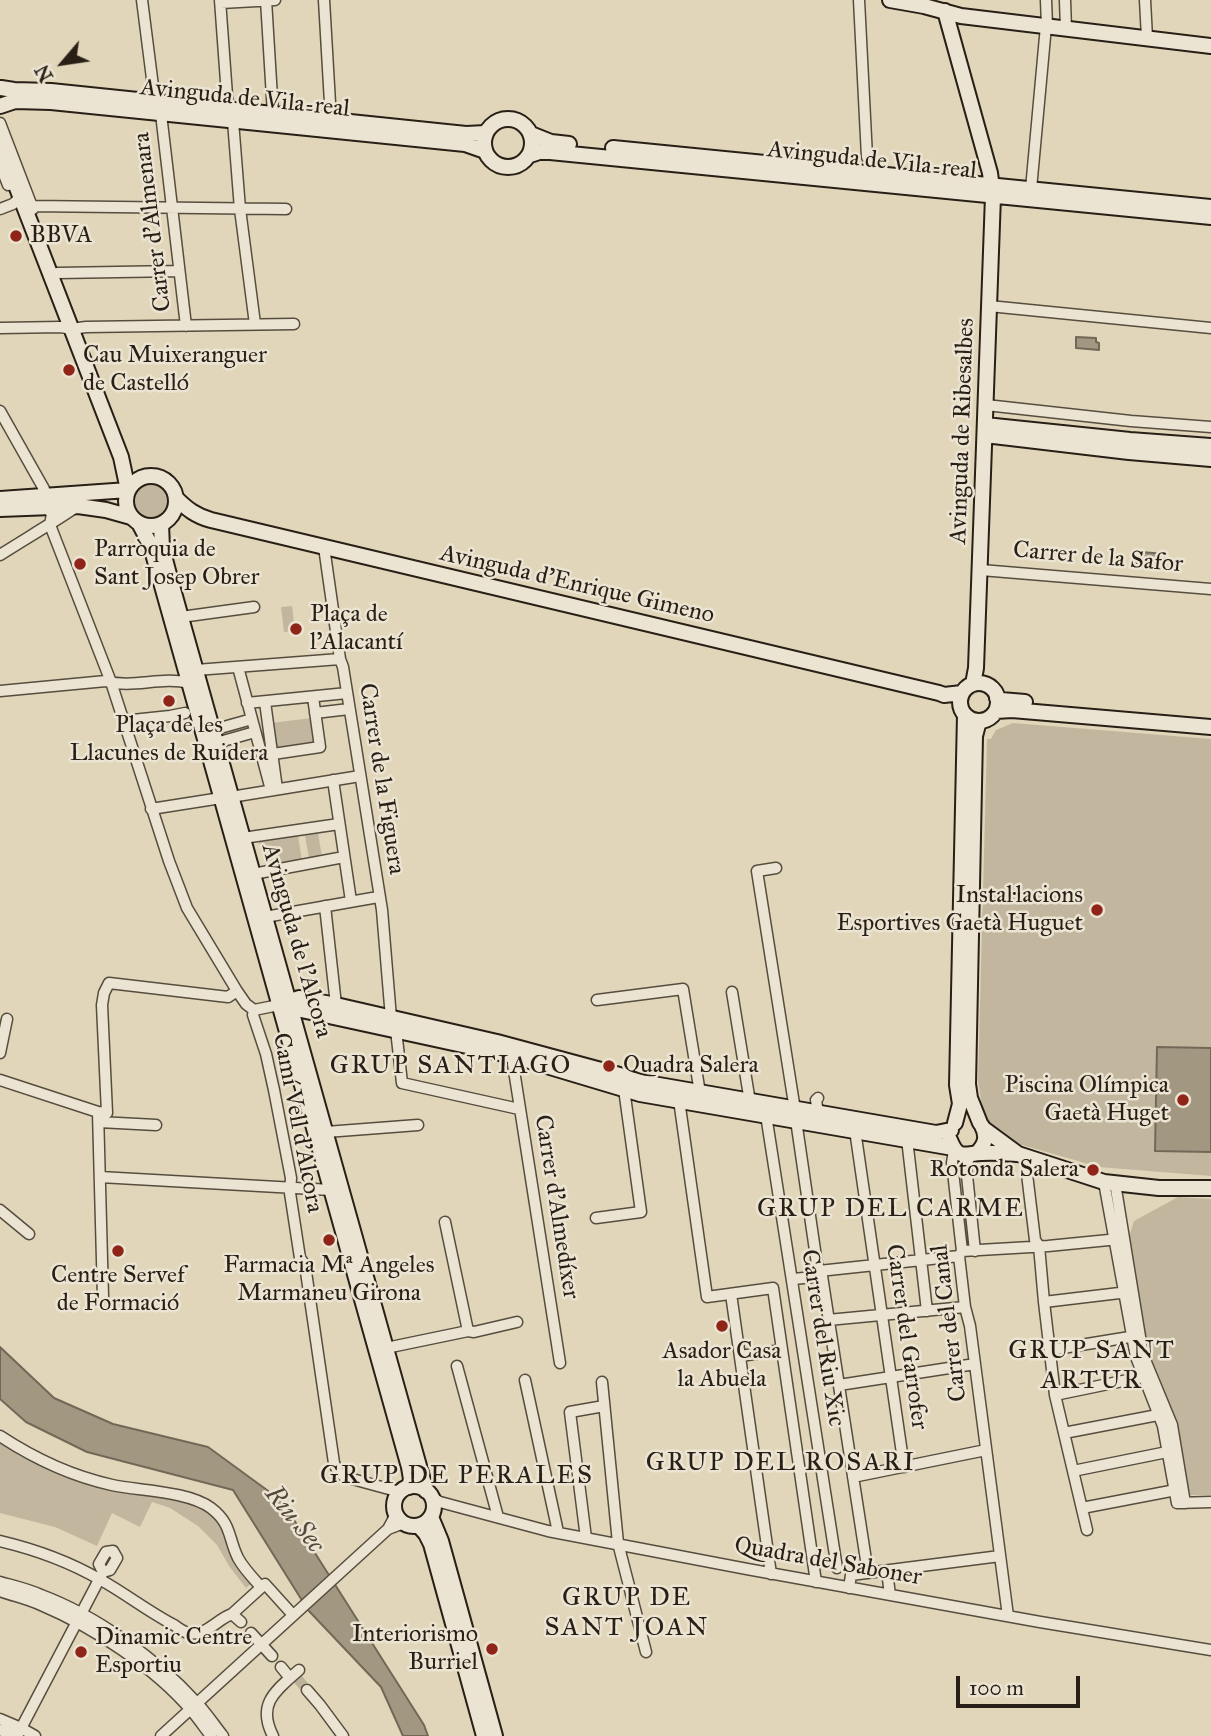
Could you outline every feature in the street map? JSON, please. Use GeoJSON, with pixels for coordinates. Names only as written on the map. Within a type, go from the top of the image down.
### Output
{"type":"FeatureCollection","features":[{"type":"Feature","properties":{"kind":"main road"},"geometry":{"type":"LineString","coordinates":[[890,0],[940,7],[961,16],[1211,46]]}},
{"type":"Feature","properties":{"kind":"main road","name":"Avinguda de Ribesalbes"},"geometry":{"type":"LineString","coordinates":[[940,7],[990,173],[992,191],[981,570],[976,668],[968,696],[957,1085],[960,1104],[953,1127]]}},
{"type":"Feature","properties":{"kind":"main road","name":"Avinguda de Vila-real"},"geometry":{"type":"LineString","coordinates":[[1,87],[158,108]]}},
{"type":"Feature","properties":{"kind":"main road"},"geometry":{"type":"LineString","coordinates":[[0,106],[3,97],[1,87]]}},
{"type":"Feature","properties":{"kind":"main road","name":"Avinguda de Vila-real"},"geometry":{"type":"LineString","coordinates":[[0,106],[15,101],[158,108],[466,144],[485,151]]}},
{"type":"Feature","properties":{"kind":"main road","name":"Avinguda de Vila-real"},"geometry":{"type":"LineString","coordinates":[[231,115],[273,114],[466,134],[486,132]]}},
{"type":"Feature","properties":{"kind":"main road"},"geometry":{"type":"LineString","coordinates":[[508,119],[522,123],[531,134],[530,155],[522,164],[509,168],[501,167],[489,158],[485,151],[486,132],[495,122],[508,119]]}},
{"type":"Feature","properties":{"kind":"main road","name":"Avinguda de Vila-real"},"geometry":{"type":"LineString","coordinates":[[531,134],[551,142],[1211,217]]}},
{"type":"Feature","properties":{"kind":"main road"},"geometry":{"type":"LineString","coordinates":[[0,144],[121,457],[128,490],[126,504],[135,520]]}},
{"type":"Feature","properties":{"kind":"main road","name":"Avinguda de Vila-real"},"geometry":{"type":"LineString","coordinates":[[530,155],[550,152],[992,191],[1031,189],[1211,207]]}},
{"type":"Feature","properties":{"kind":"main road"},"geometry":{"type":"LineString","coordinates":[[985,430],[1211,446]]}},
{"type":"Feature","properties":{"kind":"main road"},"geometry":{"type":"LineString","coordinates":[[985,430],[1129,452],[1211,459]]}},
{"type":"Feature","properties":{"kind":"main road"},"geometry":{"type":"LineString","coordinates":[[121,457],[131,470],[143,477]]}},
{"type":"Feature","properties":{"kind":"main road"},"geometry":{"type":"LineString","coordinates":[[0,499],[45,501],[106,510],[150,526],[165,522],[174,510],[176,498],[169,484],[153,476],[134,482],[128,490],[45,501],[0,509]]}},
{"type":"Feature","properties":{"kind":"main road","name":"Avinguda d'Enrique Gimeno"},"geometry":{"type":"LineString","coordinates":[[176,498],[200,517],[944,695],[968,696]]}},
{"type":"Feature","properties":{"kind":"main road","name":"Avinguda d'Enrique Gimeno"},"geometry":{"type":"LineString","coordinates":[[165,522],[200,517]]}},
{"type":"Feature","properties":{"kind":"main road","name":"Avinguda de l'Alcora"},"geometry":{"type":"LineString","coordinates":[[135,520],[149,542],[186,676],[226,797],[326,1132],[495,1736]]}},
{"type":"Feature","properties":{"kind":"main road","name":"Avinguda de l'Alcora"},"geometry":{"type":"LineString","coordinates":[[165,522],[162,548],[181,617],[186,676],[214,737],[226,797],[243,838],[265,917],[331,1191],[409,1467],[411,1479],[404,1490]]}},
{"type":"Feature","properties":{"kind":"main road"},"geometry":{"type":"LineString","coordinates":[[992,689],[996,704],[989,718],[971,720],[968,696],[992,689]]}},
{"type":"Feature","properties":{"kind":"main road"},"geometry":{"type":"LineString","coordinates":[[996,704],[1012,701],[1211,718]]}},
{"type":"Feature","properties":{"kind":"main road"},"geometry":{"type":"LineString","coordinates":[[996,704],[1012,710],[1211,727]]}},
{"type":"Feature","properties":{"kind":"main road"},"geometry":{"type":"LineString","coordinates":[[974,1154],[983,1146],[986,1138],[970,1098],[968,1084],[975,736],[979,721]]}},
{"type":"Feature","properties":{"kind":"main road"},"geometry":{"type":"LineString","coordinates":[[286,1005],[299,998],[336,1005],[394,1024],[625,1083]]}},
{"type":"Feature","properties":{"kind":"main road"},"geometry":{"type":"LineString","coordinates":[[286,1005],[313,1012],[509,1045],[679,1100],[701,1099]]}},
{"type":"Feature","properties":{"kind":"main road"},"geometry":{"type":"LineString","coordinates":[[642,1088],[856,1125],[936,1133],[968,1119],[1025,1157]]}},
{"type":"Feature","properties":{"kind":"main road"},"geometry":{"type":"LineString","coordinates":[[751,1107],[766,1115],[818,1114],[954,1149],[962,1155],[1025,1157],[1110,1182],[1159,1188],[1211,1188]]}},
{"type":"Feature","properties":{"kind":"main road"},"geometry":{"type":"LineString","coordinates":[[953,1127],[949,1139],[954,1149]]}},
{"type":"Feature","properties":{"kind":"main road"},"geometry":{"type":"LineString","coordinates":[[1159,1188],[1180,1195],[1211,1197]]}},
{"type":"Feature","properties":{"kind":"main road"},"geometry":{"type":"LineString","coordinates":[[418,1487],[430,1507],[411,1526],[400,1519],[394,1506],[404,1490],[418,1487]]}},
{"type":"Feature","properties":{"kind":"main road","name":"Avinguda de l'Alcora"},"geometry":{"type":"LineString","coordinates":[[430,1507],[426,1534],[484,1736]]}},
{"type":"Feature","properties":{"kind":"street","name":"Carrer d'Almenara"},"geometry":{"type":"LineString","coordinates":[[142,0],[186,326]]}},
{"type":"Feature","properties":{"kind":"street"},"geometry":{"type":"LineString","coordinates":[[266,0],[273,114]]}},
{"type":"Feature","properties":{"kind":"street"},"geometry":{"type":"LineString","coordinates":[[255,324],[240,209],[221,2],[275,0]]}},
{"type":"Feature","properties":{"kind":"street"},"geometry":{"type":"LineString","coordinates":[[324,0],[331,120]]}},
{"type":"Feature","properties":{"kind":"street"},"geometry":{"type":"LineString","coordinates":[[859,0],[867,157]]}},
{"type":"Feature","properties":{"kind":"street"},"geometry":{"type":"LineString","coordinates":[[1031,189],[1047,26],[1046,0]]}},
{"type":"Feature","properties":{"kind":"street"},"geometry":{"type":"LineString","coordinates":[[1065,0],[1066,29]]}},
{"type":"Feature","properties":{"kind":"street"},"geometry":{"type":"LineString","coordinates":[[1145,0],[1147,38]]}},
{"type":"Feature","properties":{"kind":"street"},"geometry":{"type":"LineString","coordinates":[[0,124],[72,313],[68,322],[61,327],[0,328]]}},
{"type":"Feature","properties":{"kind":"street"},"geometry":{"type":"LineString","coordinates":[[0,164],[60,316],[68,322],[86,327],[294,324]]}},
{"type":"Feature","properties":{"kind":"street"},"geometry":{"type":"LineString","coordinates":[[0,209],[15,202]]}},
{"type":"Feature","properties":{"kind":"street"},"geometry":{"type":"LineString","coordinates":[[31,206],[286,209]]}},
{"type":"Feature","properties":{"kind":"street"},"geometry":{"type":"LineString","coordinates":[[57,273],[179,271]]}},
{"type":"Feature","properties":{"kind":"street"},"geometry":{"type":"LineString","coordinates":[[989,306],[1211,328]]}},
{"type":"Feature","properties":{"kind":"street"},"geometry":{"type":"LineString","coordinates":[[986,405],[1211,427]]}},
{"type":"Feature","properties":{"kind":"street","name":"Camí Vell d'Alcora"},"geometry":{"type":"LineString","coordinates":[[0,411],[44,489],[45,501],[52,514],[50,525],[111,682],[151,809],[187,908],[237,991],[254,1010],[253,1015],[274,1090],[291,1178],[290,1188],[300,1258],[305,1265],[334,1463],[338,1472],[345,1477],[404,1490]]}},
{"type":"Feature","properties":{"kind":"street"},"geometry":{"type":"LineString","coordinates":[[0,555],[78,506]]}},
{"type":"Feature","properties":{"kind":"street","name":"Carrer de la Figuera"},"geometry":{"type":"LineString","coordinates":[[324,547],[382,910],[402,1083],[519,1109]]}},
{"type":"Feature","properties":{"kind":"street","name":"Carrer de la Safor"},"geometry":{"type":"LineString","coordinates":[[981,570],[1211,589]]}},
{"type":"Feature","properties":{"kind":"street"},"geometry":{"type":"LineString","coordinates":[[181,617],[254,607]]}},
{"type":"Feature","properties":{"kind":"street"},"geometry":{"type":"LineString","coordinates":[[0,691],[106,681],[117,684],[238,667],[340,659]]}},
{"type":"Feature","properties":{"kind":"street"},"geometry":{"type":"LineString","coordinates":[[238,667],[274,790]]}},
{"type":"Feature","properties":{"kind":"street"},"geometry":{"type":"LineString","coordinates":[[247,703],[347,693]]}},
{"type":"Feature","properties":{"kind":"street"},"geometry":{"type":"LineString","coordinates":[[272,754],[320,747],[313,696]]}},
{"type":"Feature","properties":{"kind":"street"},"geometry":{"type":"LineString","coordinates":[[265,702],[274,790]]}},
{"type":"Feature","properties":{"kind":"street"},"geometry":{"type":"LineString","coordinates":[[315,713],[349,709]]}},
{"type":"Feature","properties":{"kind":"street"},"geometry":{"type":"LineString","coordinates":[[123,721],[185,713]]}},
{"type":"Feature","properties":{"kind":"street"},"geometry":{"type":"LineString","coordinates":[[214,737],[252,719]]}},
{"type":"Feature","properties":{"kind":"street"},"geometry":{"type":"LineString","coordinates":[[214,737],[255,732]]}},
{"type":"Feature","properties":{"kind":"street"},"geometry":{"type":"LineString","coordinates":[[151,809],[360,776]]}},
{"type":"Feature","properties":{"kind":"street"},"geometry":{"type":"LineString","coordinates":[[333,780],[351,901]]}},
{"type":"Feature","properties":{"kind":"street"},"geometry":{"type":"LineString","coordinates":[[243,838],[340,824]]}},
{"type":"Feature","properties":{"kind":"street"},"geometry":{"type":"LineString","coordinates":[[253,874],[344,857]]}},
{"type":"Feature","properties":{"kind":"street"},"geometry":{"type":"LineString","coordinates":[[776,868],[757,871],[817,1264],[821,1273],[868,1573]]}},
{"type":"Feature","properties":{"kind":"street"},"geometry":{"type":"LineString","coordinates":[[265,917],[378,897]]}},
{"type":"Feature","properties":{"kind":"street"},"geometry":{"type":"LineString","coordinates":[[325,906],[336,1005]]}},
{"type":"Feature","properties":{"kind":"street"},"geometry":{"type":"LineString","coordinates":[[99,1117],[107,1113],[102,1005],[109,983],[228,997],[237,991]]}},
{"type":"Feature","properties":{"kind":"street"},"geometry":{"type":"LineString","coordinates":[[597,1000],[683,989],[701,1099]]}},
{"type":"Feature","properties":{"kind":"street"},"geometry":{"type":"LineString","coordinates":[[732,992],[751,1107]]}},
{"type":"Feature","properties":{"kind":"street"},"geometry":{"type":"LineString","coordinates":[[254,1010],[286,1005]]}},
{"type":"Feature","properties":{"kind":"street"},"geometry":{"type":"LineString","coordinates":[[0,1053],[7,1019]]}},
{"type":"Feature","properties":{"kind":"street","name":"Carrer d'Almedíxer"},"geometry":{"type":"LineString","coordinates":[[513,1056],[560,1363]]}},
{"type":"Feature","properties":{"kind":"street"},"geometry":{"type":"LineString","coordinates":[[0,1080],[99,1117],[156,1125]]}},
{"type":"Feature","properties":{"kind":"street"},"geometry":{"type":"LineString","coordinates":[[596,1218],[641,1212],[625,1083]]}},
{"type":"Feature","properties":{"kind":"street"},"geometry":{"type":"LineString","coordinates":[[818,1098],[818,1114]]}},
{"type":"Feature","properties":{"kind":"street"},"geometry":{"type":"LineString","coordinates":[[679,1100],[707,1297],[773,1288],[816,1582]]}},
{"type":"Feature","properties":{"kind":"street","name":"Carrer del Riu Xic"},"geometry":{"type":"LineString","coordinates":[[766,1115],[837,1567]]}},
{"type":"Feature","properties":{"kind":"street"},"geometry":{"type":"LineString","coordinates":[[99,1117],[103,1297]]}},
{"type":"Feature","properties":{"kind":"street"},"geometry":{"type":"LineString","coordinates":[[326,1132],[418,1125]]}},
{"type":"Feature","properties":{"kind":"street","name":"Carrer del Garrofer"},"geometry":{"type":"LineString","coordinates":[[856,1125],[873,1265],[904,1467]]}},
{"type":"Feature","properties":{"kind":"street"},"geometry":{"type":"LineString","coordinates":[[907,1139],[927,1311]]}},
{"type":"Feature","properties":{"kind":"street","name":"Carrer del Canal"},"geometry":{"type":"LineString","coordinates":[[954,1149],[952,1163],[965,1307],[970,1326],[1008,1616]]}},
{"type":"Feature","properties":{"kind":"street","name":"Carrer del Canal"},"geometry":{"type":"LineString","coordinates":[[974,1154],[966,1166],[975,1251]]}},
{"type":"Feature","properties":{"kind":"street"},"geometry":{"type":"LineString","coordinates":[[1025,1157],[1035,1240],[1039,1246],[1055,1395],[1087,1530]]}},
{"type":"Feature","properties":{"kind":"street"},"geometry":{"type":"LineString","coordinates":[[100,1177],[331,1191]]}},
{"type":"Feature","properties":{"kind":"street"},"geometry":{"type":"LineString","coordinates":[[1110,1182],[1136,1336],[1147,1376],[1163,1414],[1172,1425],[1172,1451],[1181,1503],[1211,1502]]}},
{"type":"Feature","properties":{"kind":"street"},"geometry":{"type":"LineString","coordinates":[[0,1210],[29,1234]]}},
{"type":"Feature","properties":{"kind":"street"},"geometry":{"type":"LineString","coordinates":[[445,1222],[468,1331]]}},
{"type":"Feature","properties":{"kind":"street"},"geometry":{"type":"LineString","coordinates":[[794,1279],[975,1251],[1119,1239]]}},
{"type":"Feature","properties":{"kind":"street"},"geometry":{"type":"LineString","coordinates":[[1044,1302],[1128,1292]]}},
{"type":"Feature","properties":{"kind":"street"},"geometry":{"type":"LineString","coordinates":[[731,1294],[771,1574]]}},
{"type":"Feature","properties":{"kind":"street"},"geometry":{"type":"LineString","coordinates":[[828,1320],[965,1307]]}},
{"type":"Feature","properties":{"kind":"street"},"geometry":{"type":"LineString","coordinates":[[386,1348],[517,1322]]}},
{"type":"Feature","properties":{"kind":"street"},"geometry":{"type":"LineString","coordinates":[[1050,1350],[1136,1336]]}},
{"type":"Feature","properties":{"kind":"street"},"geometry":{"type":"LineString","coordinates":[[740,1356],[782,1350]]}},
{"type":"Feature","properties":{"kind":"street"},"geometry":{"type":"LineString","coordinates":[[839,1385],[975,1364]]}},
{"type":"Feature","properties":{"kind":"street"},"geometry":{"type":"LineString","coordinates":[[457,1366],[498,1517]]}},
{"type":"Feature","properties":{"kind":"street"},"geometry":{"type":"LineString","coordinates":[[1055,1395],[1147,1376]]}},
{"type":"Feature","properties":{"kind":"street"},"geometry":{"type":"LineString","coordinates":[[525,1380],[558,1532]]}},
{"type":"Feature","properties":{"kind":"street"},"geometry":{"type":"LineString","coordinates":[[602,1382],[618,1544],[646,1652]]}},
{"type":"Feature","properties":{"kind":"street"},"geometry":{"type":"LineString","coordinates":[[586,1538],[570,1412],[604,1406]]}},
{"type":"Feature","properties":{"kind":"street"},"geometry":{"type":"LineString","coordinates":[[1064,1433],[1163,1414]]}},
{"type":"Feature","properties":{"kind":"street"},"geometry":{"type":"LineString","coordinates":[[0,1437],[55,1467],[113,1485],[183,1496],[211,1507],[230,1531],[237,1557],[248,1574],[293,1615]]}},
{"type":"Feature","properties":{"kind":"street"},"geometry":{"type":"LineString","coordinates":[[853,1477],[986,1450]]}},
{"type":"Feature","properties":{"kind":"street"},"geometry":{"type":"LineString","coordinates":[[1073,1471],[1172,1451]]}},
{"type":"Feature","properties":{"kind":"street"},"geometry":{"type":"LineString","coordinates":[[1082,1508],[1179,1490]]}},
{"type":"Feature","properties":{"kind":"street","name":"Quadra del Saboner"},"geometry":{"type":"LineString","coordinates":[[430,1507],[498,1517],[586,1538],[771,1574],[1211,1650]]}},
{"type":"Feature","properties":{"kind":"street"},"geometry":{"type":"LineString","coordinates":[[161,1736],[400,1519]]}},
{"type":"Feature","properties":{"kind":"street"},"geometry":{"type":"LineString","coordinates":[[0,1541],[101,1575],[163,1619],[188,1633],[202,1632],[214,1626],[263,1586]]}},
{"type":"Feature","properties":{"kind":"street"},"geometry":{"type":"LineString","coordinates":[[849,1588],[850,1576],[1000,1556]]}},
{"type":"Feature","properties":{"kind":"street"},"geometry":{"type":"LineString","coordinates":[[887,1571],[890,1595]]}},
{"type":"Feature","properties":{"kind":"street"},"geometry":{"type":"LineString","coordinates":[[18,1733],[101,1575]]}},
{"type":"Feature","properties":{"kind":"street"},"geometry":{"type":"LineString","coordinates":[[0,1581],[42,1595],[137,1649],[161,1668],[223,1736]]}},
{"type":"Feature","properties":{"kind":"street"},"geometry":{"type":"LineString","coordinates":[[0,1591],[79,1617]]}},
{"type":"Feature","properties":{"kind":"street"},"geometry":{"type":"LineString","coordinates":[[232,1614],[241,1622]]}},
{"type":"Feature","properties":{"kind":"street"},"geometry":{"type":"LineString","coordinates":[[251,1633],[271,1656]]}},
{"type":"Feature","properties":{"kind":"street"},"geometry":{"type":"LineString","coordinates":[[273,1736],[266,1714],[270,1698],[295,1675],[281,1667]]}},
{"type":"Feature","properties":{"kind":"street"},"geometry":{"type":"LineString","coordinates":[[307,1690],[343,1736]]}},
{"type":"Feature","properties":{"kind":"street"},"geometry":{"type":"LineString","coordinates":[[194,1706],[211,1736]]}},
{"type":"Feature","properties":{"kind":"street"},"geometry":{"type":"LineString","coordinates":[[0,1719],[18,1733]]}},
{"type":"Feature","properties":{"kind":"street"},"geometry":{"type":"LineString","coordinates":[[0,1730],[36,1736]]}},
{"type":"Feature","properties":{"kind":"shaded area"},"geometry":{"type":"Polygon","coordinates":[[[151,482],[164,488],[170,501],[164,514],[151,520],[138,514],[132,501],[138,488],[151,482]]]}},
{"type":"Feature","properties":{"kind":"shaded area"},"geometry":{"type":"Polygon","coordinates":[[[292,606],[295,631],[284,632],[281,607],[292,606]]]}},
{"type":"Feature","properties":{"kind":"shaded area"},"geometry":{"type":"Polygon","coordinates":[[[312,718],[316,744],[274,749],[271,723],[312,718]]]}},
{"type":"Feature","properties":{"kind":"shaded area","name":"Instal·lacions Esportives Gaetà Huguet"},"geometry":{"type":"Polygon","coordinates":[[[1013,723],[1211,739],[1211,1176],[1099,1167],[1015,1143],[989,1123],[982,1107],[978,1081],[987,739],[991,739],[996,730],[1013,723]]]}},
{"type":"Feature","properties":{"kind":"shaded area"},"geometry":{"type":"Polygon","coordinates":[[[318,833],[322,857],[309,859],[305,835],[318,833]]]}},
{"type":"Feature","properties":{"kind":"shaded area"},"geometry":{"type":"Polygon","coordinates":[[[298,836],[302,860],[266,867],[259,842],[298,836]]]}},
{"type":"Feature","properties":{"kind":"shaded area"},"geometry":{"type":"Polygon","coordinates":[[[1178,1197],[1211,1199],[1211,1495],[1185,1495],[1145,1351],[1127,1243],[1134,1221],[1178,1197]]]}},
{"type":"Feature","properties":{"kind":"shaded area"},"geometry":{"type":"Polygon","coordinates":[[[0,1432],[56,1464],[88,1475],[213,1505],[258,1578],[246,1588],[217,1545],[198,1526],[170,1508],[152,1502],[140,1527],[112,1513],[97,1546],[55,1527],[0,1513],[0,1432]]]}},
{"type":"Feature","properties":{"kind":"water"},"geometry":{"type":"Polygon","coordinates":[[[1076,337],[1096,338],[1099,350],[1076,348],[1076,337]]]}},
{"type":"Feature","properties":{"kind":"water"},"geometry":{"type":"Polygon","coordinates":[[[1141,552],[1165,554],[1165,560],[1158,559],[1157,566],[1136,564],[1137,560],[1140,560],[1141,552]]]}},
{"type":"Feature","properties":{"kind":"water","name":"Piscina Olímpica Gaetà Huget"},"geometry":{"type":"Polygon","coordinates":[[[1157,1047],[1211,1048],[1211,1152],[1155,1151],[1157,1047]]]}},
{"type":"Feature","properties":{"kind":"water","name":"Riu Sec"},"geometry":{"type":"Polygon","coordinates":[[[0,1347],[54,1398],[113,1424],[208,1447],[282,1501],[424,1725],[428,1736],[403,1736],[381,1687],[308,1610],[233,1490],[87,1452],[26,1422],[0,1399],[0,1347]]]}},
{"type":"Feature","properties":{"kind":"tunnel"},"geometry":{"type":"LineString","coordinates":[[297,1678],[307,1690]]}},
{"type":"Feature","properties":{"kind":"place","name":"BBVA"},"geometry":{"type":"Point","coordinates":[16,236]}},
{"type":"Feature","properties":{"kind":"place","name":"Cau Muixeranguer de Castelló"},"geometry":{"type":"Point","coordinates":[69,370]}},
{"type":"Feature","properties":{"kind":"place","name":"Parròquia de Sant Josep Obrer"},"geometry":{"type":"Point","coordinates":[80,564]}},
{"type":"Feature","properties":{"kind":"place","name":"Plaça de l'Alacantí"},"geometry":{"type":"Point","coordinates":[296,629]}},
{"type":"Feature","properties":{"kind":"place","name":"Plaça de les Llacunes de Ruidera"},"geometry":{"type":"Point","coordinates":[169,701]}},
{"type":"Feature","properties":{"kind":"place","name":"Instal·lacions Esportives Gaetà Huguet"},"geometry":{"type":"Point","coordinates":[1097,910]}},
{"type":"Feature","properties":{"kind":"place","name":"Quadra Salera"},"geometry":{"type":"Point","coordinates":[609,1066]}},
{"type":"Feature","properties":{"kind":"place","name":"Piscina Olímpica Gaetà Huget"},"geometry":{"type":"Point","coordinates":[1183,1100]}},
{"type":"Feature","properties":{"kind":"place","name":"Rotonda Salera"},"geometry":{"type":"Point","coordinates":[1093,1170]}},
{"type":"Feature","properties":{"kind":"place","name":"Farmacia Mª Angeles Marmaneu Girona"},"geometry":{"type":"Point","coordinates":[329,1240]}},
{"type":"Feature","properties":{"kind":"place","name":"Centre Servef de Formació"},"geometry":{"type":"Point","coordinates":[118,1251]}},
{"type":"Feature","properties":{"kind":"place","name":"Asador Casa la Abuela"},"geometry":{"type":"Point","coordinates":[722,1326]}},
{"type":"Feature","properties":{"kind":"place","name":"Interiorismo Burriel"},"geometry":{"type":"Point","coordinates":[492,1649]}},
{"type":"Feature","properties":{"kind":"place","name":"Dinamic Centre Esportiu"},"geometry":{"type":"Point","coordinates":[81,1652]}},
{"type":"Feature","properties":{"kind":"district","name":"GRUP SANTIAGO"},"geometry":{"type":"Point","coordinates":[451,1067]}},
{"type":"Feature","properties":{"kind":"district","name":"GRUP DEL CARME"},"geometry":{"type":"Point","coordinates":[891,1210]}},
{"type":"Feature","properties":{"kind":"district","name":"GRUP SANT ARTUR"},"geometry":{"type":"Point","coordinates":[1092,1367]}},
{"type":"Feature","properties":{"kind":"district","name":"GRUP DEL ROSARI"},"geometry":{"type":"Point","coordinates":[781,1464]}},
{"type":"Feature","properties":{"kind":"district","name":"GRUP DE PERALES"},"geometry":{"type":"Point","coordinates":[457,1477]}},
{"type":"Feature","properties":{"kind":"district","name":"GRUP DE SANT JOAN"},"geometry":{"type":"Point","coordinates":[627,1614]}}]}
